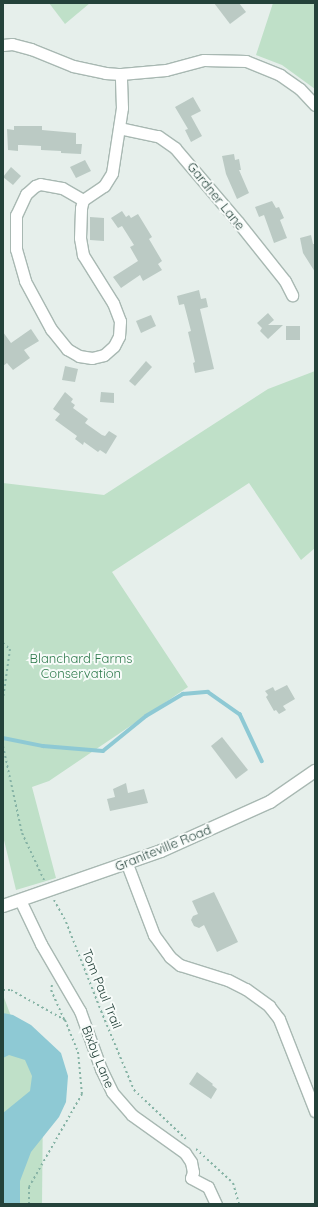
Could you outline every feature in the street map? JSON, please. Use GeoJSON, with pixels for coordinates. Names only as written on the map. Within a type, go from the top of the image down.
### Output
{"type":"FeatureCollection","features":[{"type":"Feature","properties":{"kind":"main road","name":"Graniteville Road"},"geometry":{"type":"LineString","coordinates":[[3,906],[161,851],[270,802],[315,771]]}},
{"type":"Feature","properties":{"kind":"street"},"geometry":{"type":"LineString","coordinates":[[3,45],[12,44],[31,48],[73,66],[105,73],[122,74],[166,70],[204,60],[246,61],[280,75],[300,89],[315,105]]}},
{"type":"Feature","properties":{"kind":"street"},"geometry":{"type":"LineString","coordinates":[[83,200],[76,194],[57,186],[40,184],[35,186],[26,194],[16,215],[16,249],[25,281],[51,329],[67,349],[79,356],[92,358],[104,355],[112,349],[117,342],[121,329],[116,307],[83,255],[80,238],[81,208],[83,200],[104,186],[112,173],[122,108],[122,74]]}},
{"type":"Feature","properties":{"kind":"street","name":"Gardner Lane"},"geometry":{"type":"LineString","coordinates":[[119,128],[158,136],[179,152],[238,222],[285,282],[292,295]]}},
{"type":"Feature","properties":{"kind":"street"},"geometry":{"type":"LineString","coordinates":[[127,864],[154,935],[170,957],[180,965],[228,980],[246,988],[269,1006],[279,1019],[315,1111]]}},
{"type":"Feature","properties":{"kind":"street","name":"Bixby Lane"},"geometry":{"type":"LineString","coordinates":[[20,900],[54,968],[80,1011],[101,1069],[112,1092],[132,1115],[185,1153],[191,1162],[193,1172],[191,1178],[208,1187],[216,1204]]}},
{"type":"Feature","properties":{"kind":"path"},"geometry":{"type":"LineString","coordinates":[[3,643],[10,649],[3,699]]}},
{"type":"Feature","properties":{"kind":"path","name":"Tom Paul Trail"},"geometry":{"type":"LineString","coordinates":[[3,746],[22,833],[66,922],[134,1090],[186,1139]]}},
{"type":"Feature","properties":{"kind":"path"},"geometry":{"type":"LineString","coordinates":[[29,1204],[29,1187],[82,1094],[78,1052],[51,990],[54,968]]}},
{"type":"Feature","properties":{"kind":"path"},"geometry":{"type":"LineString","coordinates":[[3,990],[11,990],[65,1020]]}},
{"type":"Feature","properties":{"kind":"path"},"geometry":{"type":"LineString","coordinates":[[192,1145],[233,1183],[239,1204]]}},
{"type":"Feature","properties":{"kind":"green space"},"geometry":{"type":"Polygon","coordinates":[[[49,3],[90,3],[65,24],[49,3]]]}},
{"type":"Feature","properties":{"kind":"green space"},"geometry":{"type":"Polygon","coordinates":[[[273,3],[315,3],[315,89],[282,65],[256,55],[273,3]]]}},
{"type":"Feature","properties":{"kind":"green space","name":"Blanchard Farms Conservation"},"geometry":{"type":"Polygon","coordinates":[[[315,371],[315,548],[301,560],[249,483],[112,572],[188,687],[49,781],[32,787],[56,878],[16,890],[3,836],[3,483],[104,495],[268,389],[315,371]]]}},
{"type":"Feature","properties":{"kind":"green space"},"geometry":{"type":"Polygon","coordinates":[[[3,995],[43,1101],[42,1204],[3,1204],[3,995]]]}},
{"type":"Feature","properties":{"kind":"water"},"geometry":{"type":"Polygon","coordinates":[[[3,1013],[13,1015],[31,1025],[61,1053],[68,1076],[66,1102],[59,1117],[31,1152],[20,1181],[20,1204],[3,1204],[3,1113],[30,1091],[32,1076],[25,1060],[9,1055],[3,1058],[3,1013]]]}},
{"type":"Feature","properties":{"kind":"building"},"geometry":{"type":"Polygon","coordinates":[[[214,3],[239,3],[246,12],[230,24],[214,3]]]}},
{"type":"Feature","properties":{"kind":"building"},"geometry":{"type":"Polygon","coordinates":[[[193,97],[201,111],[191,116],[202,136],[191,142],[185,130],[188,129],[175,107],[193,97]]]}},
{"type":"Feature","properties":{"kind":"building"},"geometry":{"type":"Polygon","coordinates":[[[14,126],[42,126],[42,130],[76,133],[76,144],[82,144],[81,154],[41,150],[41,146],[18,145],[18,151],[8,150],[7,129],[14,130],[14,126]]]}},
{"type":"Feature","properties":{"kind":"building"},"geometry":{"type":"Polygon","coordinates":[[[234,154],[235,160],[239,159],[241,170],[239,170],[249,193],[237,199],[226,174],[222,156],[234,154]]]}},
{"type":"Feature","properties":{"kind":"building"},"geometry":{"type":"Polygon","coordinates":[[[85,160],[91,171],[76,178],[70,167],[85,160]]]}},
{"type":"Feature","properties":{"kind":"building"},"geometry":{"type":"Polygon","coordinates":[[[11,167],[21,176],[13,185],[3,177],[11,167]]]}},
{"type":"Feature","properties":{"kind":"building"},"geometry":{"type":"Polygon","coordinates":[[[272,201],[276,208],[279,207],[284,218],[280,220],[287,238],[274,243],[264,215],[259,217],[255,207],[272,201]]]}},
{"type":"Feature","properties":{"kind":"building"},"geometry":{"type":"Polygon","coordinates":[[[122,211],[126,217],[129,215],[131,218],[138,214],[152,237],[149,239],[162,261],[158,264],[162,270],[143,281],[140,275],[121,288],[113,277],[138,261],[130,247],[134,245],[122,226],[118,228],[111,218],[122,211]]]}},
{"type":"Feature","properties":{"kind":"building"},"geometry":{"type":"Polygon","coordinates":[[[90,217],[104,218],[104,241],[90,240],[90,217]]]}},
{"type":"Feature","properties":{"kind":"building"},"geometry":{"type":"Polygon","coordinates":[[[311,235],[313,244],[315,244],[315,272],[303,253],[300,238],[311,235]]]}},
{"type":"Feature","properties":{"kind":"building"},"geometry":{"type":"Polygon","coordinates":[[[199,290],[201,299],[206,298],[208,307],[200,309],[214,369],[195,373],[193,363],[195,362],[188,332],[191,331],[184,304],[179,305],[177,296],[199,290]]]}},
{"type":"Feature","properties":{"kind":"building"},"geometry":{"type":"Polygon","coordinates":[[[268,313],[274,320],[268,325],[283,325],[268,339],[260,331],[262,328],[257,323],[268,313]]]}},
{"type":"Feature","properties":{"kind":"building"},"geometry":{"type":"Polygon","coordinates":[[[151,315],[156,326],[141,333],[136,321],[151,315]]]}},
{"type":"Feature","properties":{"kind":"building"},"geometry":{"type":"Polygon","coordinates":[[[286,326],[300,326],[300,340],[286,340],[286,326]]]}},
{"type":"Feature","properties":{"kind":"building"},"geometry":{"type":"Polygon","coordinates":[[[31,329],[39,341],[24,350],[30,358],[13,370],[7,363],[3,366],[3,332],[11,343],[31,329]]]}},
{"type":"Feature","properties":{"kind":"building"},"geometry":{"type":"Polygon","coordinates":[[[146,361],[152,367],[135,386],[129,381],[146,361]]]}},
{"type":"Feature","properties":{"kind":"building"},"geometry":{"type":"Polygon","coordinates":[[[65,366],[78,369],[75,382],[62,380],[65,366]]]}},
{"type":"Feature","properties":{"kind":"building"},"geometry":{"type":"Polygon","coordinates":[[[65,392],[73,399],[71,402],[75,405],[73,408],[88,419],[85,423],[102,435],[105,436],[109,431],[117,436],[106,454],[100,450],[98,452],[84,442],[83,445],[75,439],[77,436],[55,420],[60,414],[53,409],[65,392]]]}},
{"type":"Feature","properties":{"kind":"building"},"geometry":{"type":"Polygon","coordinates":[[[101,392],[114,393],[114,403],[100,402],[101,392]]]}},
{"type":"Feature","properties":{"kind":"building"},"geometry":{"type":"Polygon","coordinates":[[[287,685],[295,699],[283,706],[286,710],[279,714],[276,710],[274,711],[266,697],[268,695],[265,691],[273,687],[275,691],[287,685]]]}},
{"type":"Feature","properties":{"kind":"building"},"geometry":{"type":"Polygon","coordinates":[[[222,737],[248,770],[236,779],[211,746],[222,737]]]}},
{"type":"Feature","properties":{"kind":"building"},"geometry":{"type":"Polygon","coordinates":[[[126,783],[128,793],[144,789],[148,803],[110,811],[107,799],[115,797],[113,789],[126,783]]]}},
{"type":"Feature","properties":{"kind":"building"},"geometry":{"type":"Polygon","coordinates":[[[214,892],[238,942],[217,952],[204,925],[199,928],[194,926],[191,920],[193,916],[198,914],[192,901],[214,892]]]}},
{"type":"Feature","properties":{"kind":"building"},"geometry":{"type":"Polygon","coordinates":[[[197,1072],[213,1084],[212,1085],[217,1089],[211,1099],[189,1084],[197,1072]]]}},
{"type":"Feature","properties":{"kind":"waterway"},"geometry":{"type":"LineString","coordinates":[[3,738],[43,746],[103,751],[146,716],[183,694],[208,692],[240,714],[262,761]]}}]}
